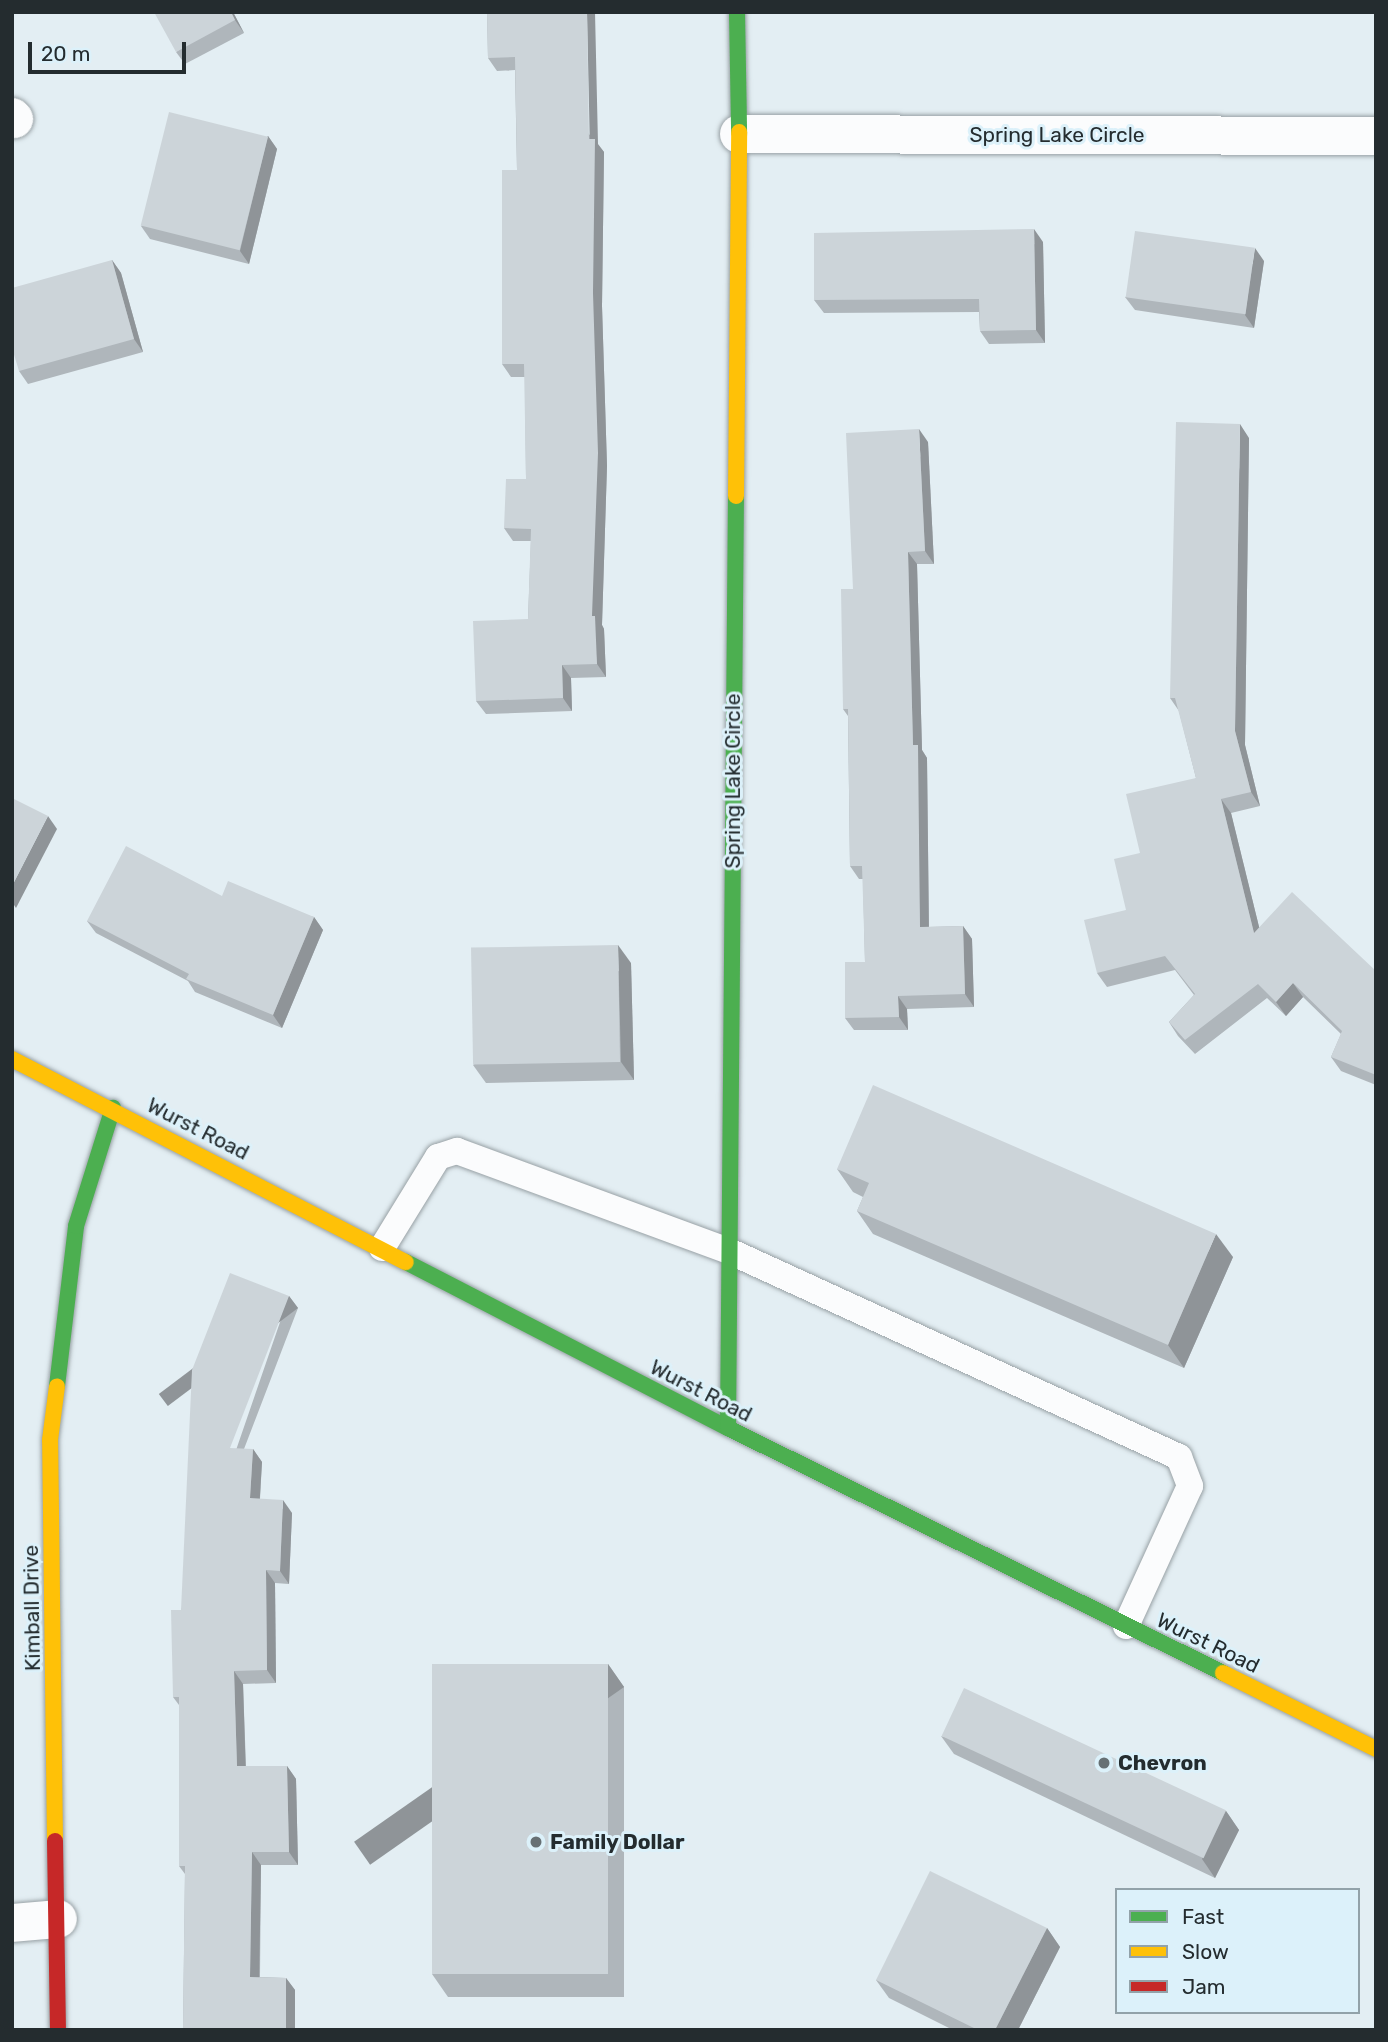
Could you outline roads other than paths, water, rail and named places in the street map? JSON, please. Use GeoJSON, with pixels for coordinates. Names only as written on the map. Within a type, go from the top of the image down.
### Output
{"type":"FeatureCollection","features":[{"type":"Feature","properties":{"kind":"street","name":"Spring Lake Circle"},"geometry":{"type":"LineString","coordinates":[[728,1428],[739,134],[737,12]]}},
{"type":"Feature","properties":{"kind":"street","name":"Spring Lake Circle"},"geometry":{"type":"LineString","coordinates":[[739,134],[1376,136]]}},
{"type":"Feature","properties":{"kind":"street","name":"Wurst Road"},"geometry":{"type":"LineString","coordinates":[[12,1059],[113,1108],[728,1428],[1376,1749]]}},
{"type":"Feature","properties":{"kind":"street","name":"Kimball Drive"},"geometry":{"type":"LineString","coordinates":[[58,2030],[50,1440],[76,1226],[113,1108]]}},
{"type":"Feature","properties":{"kind":"street"},"geometry":{"type":"LineString","coordinates":[[12,1923],[58,1919]]}},
{"type":"Feature","properties":{"kind":"lane"},"geometry":{"type":"LineString","coordinates":[[382,1248],[438,1157],[457,1151],[729,1251],[1179,1457],[1190,1486],[1126,1626]]}},
{"type":"Feature","properties":{"kind":"place","name":"Chevron"},"geometry":{"type":"Point","coordinates":[1104,1763]}},
{"type":"Feature","properties":{"kind":"place","name":"Family Dollar"},"geometry":{"type":"Point","coordinates":[536,1842]}}]}
